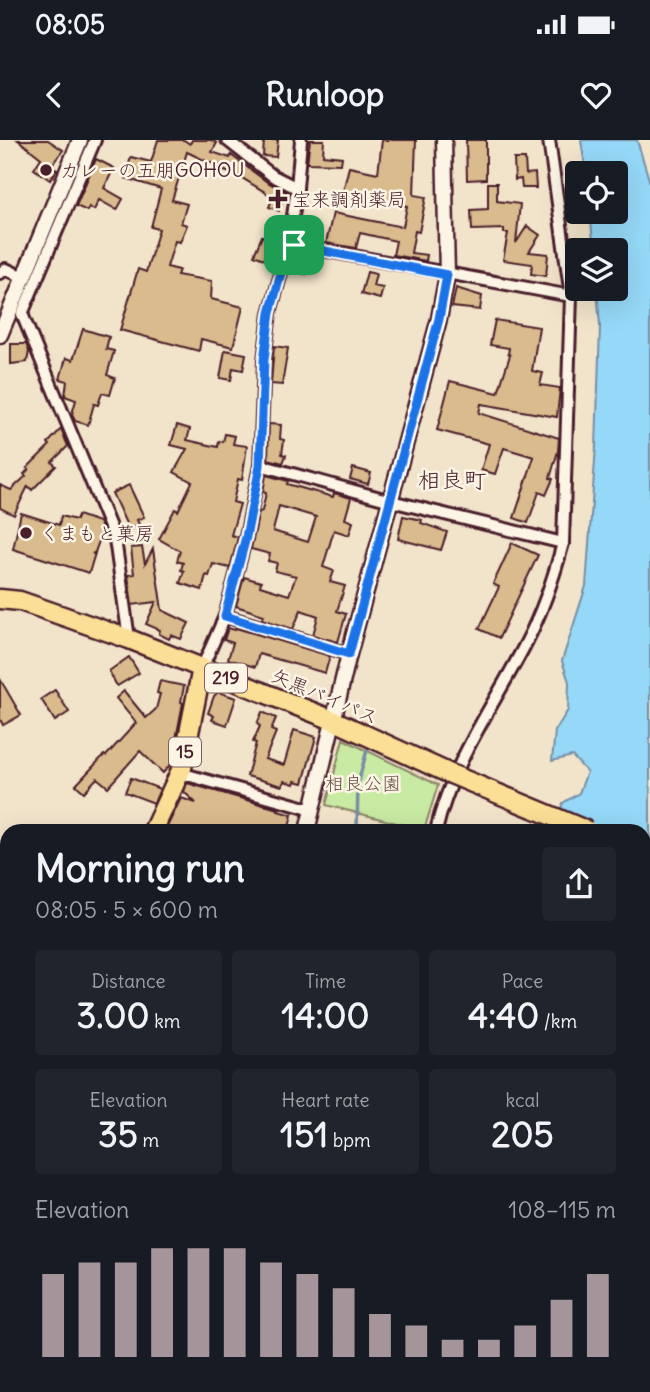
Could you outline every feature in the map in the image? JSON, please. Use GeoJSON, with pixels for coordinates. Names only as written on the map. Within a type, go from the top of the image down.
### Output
{"type":"FeatureCollection","features":[{"type":"Feature","properties":{"kind":"main road","name":"矢黒バイパス"},"geometry":{"type":"LineString","coordinates":[[0,599],[20,601],[130,639],[335,721],[446,772],[572,824]]}},
{"type":"Feature","properties":{"kind":"main road","name":"15"},"geometry":{"type":"LineString","coordinates":[[156,824],[180,773],[202,668]]}},
{"type":"Feature","properties":{"kind":"street"},"geometry":{"type":"LineString","coordinates":[[0,335],[80,140]]}},
{"type":"Feature","properties":{"kind":"street"},"geometry":{"type":"LineString","coordinates":[[95,140],[22,314],[115,538],[130,639]]}},
{"type":"Feature","properties":{"kind":"street"},"geometry":{"type":"LineString","coordinates":[[227,140],[273,176],[297,188]]}},
{"type":"Feature","properties":{"kind":"street"},"geometry":{"type":"LineString","coordinates":[[202,668],[225,616],[246,537],[260,466],[264,360],[270,313],[289,244],[301,140]]}},
{"type":"Feature","properties":{"kind":"street"},"geometry":{"type":"LineString","coordinates":[[309,824],[349,654],[439,319],[447,275],[444,140]]}},
{"type":"Feature","properties":{"kind":"street"},"geometry":{"type":"LineString","coordinates":[[549,140],[565,253]]}},
{"type":"Feature","properties":{"kind":"street"},"geometry":{"type":"LineString","coordinates":[[289,244],[565,295]]}},
{"type":"Feature","properties":{"kind":"street"},"geometry":{"type":"LineString","coordinates":[[0,273],[6,270],[23,277]]}},
{"type":"Feature","properties":{"kind":"street"},"geometry":{"type":"LineString","coordinates":[[438,824],[470,741],[527,641],[555,572],[563,543],[571,301]]}},
{"type":"Feature","properties":{"kind":"street"},"geometry":{"type":"LineString","coordinates":[[260,466],[563,543]]}},
{"type":"Feature","properties":{"kind":"street"},"geometry":{"type":"LineString","coordinates":[[225,616],[349,654]]}},
{"type":"Feature","properties":{"kind":"street"},"geometry":{"type":"LineString","coordinates":[[180,773],[313,810]]}},
{"type":"Feature","properties":{"kind":"green space","name":"相良公園"},"geometry":{"type":"Polygon","coordinates":[[[343,739],[438,785],[426,824],[400,824],[326,805],[343,739]]]}},
{"type":"Feature","properties":{"kind":"water"},"geometry":{"type":"Polygon","coordinates":[[[581,140],[637,140],[650,183],[650,824],[556,824],[563,803],[579,793],[587,772],[572,756],[552,761],[555,731],[568,710],[569,682],[562,661],[586,586],[596,446],[600,326],[598,301],[628,301],[628,238],[593,238],[591,224],[628,224],[628,161],[584,161],[581,140]]]}},
{"type":"Feature","properties":{"kind":"building"},"geometry":{"type":"Polygon","coordinates":[[[18,140],[48,140],[63,150],[51,166],[57,170],[50,180],[34,169],[41,158],[18,140]]]}},
{"type":"Feature","properties":{"kind":"building"},"geometry":{"type":"Polygon","coordinates":[[[158,140],[184,140],[190,144],[192,140],[211,140],[217,143],[212,152],[230,158],[231,155],[267,182],[286,192],[279,211],[269,207],[273,197],[237,175],[224,171],[225,167],[187,152],[172,200],[187,204],[181,223],[187,225],[180,242],[175,241],[167,267],[179,270],[177,275],[212,281],[211,299],[243,307],[233,347],[201,339],[199,351],[120,330],[138,269],[146,272],[159,229],[151,227],[161,189],[125,178],[131,157],[151,162],[158,140]]]}},
{"type":"Feature","properties":{"kind":"building"},"geometry":{"type":"Polygon","coordinates":[[[264,140],[278,140],[276,157],[263,156],[264,140]]]}},
{"type":"Feature","properties":{"kind":"building"},"geometry":{"type":"Polygon","coordinates":[[[310,140],[324,140],[323,155],[342,157],[341,164],[307,163],[310,140]]]}},
{"type":"Feature","properties":{"kind":"building"},"geometry":{"type":"Polygon","coordinates":[[[382,140],[416,140],[414,195],[426,197],[419,232],[415,231],[411,253],[427,255],[426,261],[393,255],[396,241],[360,233],[356,248],[326,243],[333,213],[403,227],[407,206],[341,199],[349,167],[378,173],[382,140]]]}},
{"type":"Feature","properties":{"kind":"building"},"geometry":{"type":"Polygon","coordinates":[[[466,140],[486,140],[486,179],[467,180],[466,140]]]}},
{"type":"Feature","properties":{"kind":"building"},"geometry":{"type":"Polygon","coordinates":[[[96,159],[114,168],[104,188],[123,199],[117,210],[99,200],[94,210],[89,207],[87,211],[76,206],[96,159]]]}},
{"type":"Feature","properties":{"kind":"building"},"geometry":{"type":"Polygon","coordinates":[[[514,159],[525,159],[526,174],[535,173],[536,188],[522,188],[521,179],[515,180],[514,159]]]}},
{"type":"Feature","properties":{"kind":"building"},"geometry":{"type":"Polygon","coordinates":[[[488,183],[497,183],[497,201],[520,204],[516,243],[527,226],[540,235],[529,252],[548,254],[546,276],[531,274],[532,264],[503,260],[508,233],[504,233],[504,229],[472,230],[471,210],[488,209],[488,183]]]}},
{"type":"Feature","properties":{"kind":"building"},"geometry":{"type":"Polygon","coordinates":[[[262,236],[274,241],[266,260],[254,255],[262,236]]]}},
{"type":"Feature","properties":{"kind":"building"},"geometry":{"type":"Polygon","coordinates":[[[295,253],[310,256],[306,274],[290,271],[295,253]]]}},
{"type":"Feature","properties":{"kind":"building"},"geometry":{"type":"Polygon","coordinates":[[[367,272],[376,274],[373,286],[383,288],[380,299],[361,294],[367,272]]]}},
{"type":"Feature","properties":{"kind":"building"},"geometry":{"type":"Polygon","coordinates":[[[456,288],[482,296],[480,310],[452,307],[456,288]]]}},
{"type":"Feature","properties":{"kind":"building"},"geometry":{"type":"Polygon","coordinates":[[[495,320],[539,327],[532,371],[543,373],[540,385],[560,388],[557,417],[481,404],[479,413],[559,438],[550,478],[553,479],[546,495],[539,492],[528,523],[514,518],[534,457],[504,448],[495,474],[481,470],[489,444],[437,430],[450,381],[498,393],[510,355],[509,348],[490,345],[495,320]]]}},
{"type":"Feature","properties":{"kind":"building"},"geometry":{"type":"Polygon","coordinates":[[[83,329],[109,337],[106,349],[114,351],[107,375],[115,378],[110,395],[102,393],[98,405],[94,404],[88,425],[75,421],[72,414],[76,400],[65,396],[67,381],[60,379],[66,358],[73,360],[83,329]]]}},
{"type":"Feature","properties":{"kind":"building"},"geometry":{"type":"Polygon","coordinates":[[[11,344],[26,344],[29,351],[27,362],[11,364],[11,344]]]}},
{"type":"Feature","properties":{"kind":"building"},"geometry":{"type":"Polygon","coordinates":[[[274,346],[288,348],[282,385],[271,384],[274,346]]]}},
{"type":"Feature","properties":{"kind":"building"},"geometry":{"type":"Polygon","coordinates":[[[225,350],[246,354],[243,370],[233,368],[231,380],[220,378],[225,350]]]}},
{"type":"Feature","properties":{"kind":"building"},"geometry":{"type":"Polygon","coordinates":[[[269,424],[281,425],[280,439],[284,440],[282,454],[286,455],[283,463],[268,459],[269,424]]]}},
{"type":"Feature","properties":{"kind":"building"},"geometry":{"type":"Polygon","coordinates":[[[177,425],[190,429],[187,440],[218,447],[225,434],[235,436],[233,444],[247,446],[242,480],[238,479],[233,502],[240,504],[231,535],[238,537],[230,568],[213,564],[209,576],[206,575],[202,590],[180,583],[184,571],[181,570],[183,563],[177,561],[180,551],[159,539],[175,509],[178,511],[192,482],[174,472],[187,449],[171,445],[177,425]]]}},
{"type":"Feature","properties":{"kind":"building"},"geometry":{"type":"Polygon","coordinates":[[[61,429],[68,446],[52,462],[56,466],[32,490],[28,486],[14,515],[0,508],[0,485],[11,490],[26,476],[24,474],[29,469],[27,468],[50,445],[48,443],[61,429]]]}},
{"type":"Feature","properties":{"kind":"building"},"geometry":{"type":"Polygon","coordinates":[[[353,468],[371,473],[368,484],[350,479],[353,468]]]}},
{"type":"Feature","properties":{"kind":"building"},"geometry":{"type":"Polygon","coordinates":[[[266,475],[333,497],[334,493],[351,498],[345,519],[353,522],[349,535],[334,530],[323,567],[334,571],[330,582],[345,586],[337,611],[346,614],[338,642],[313,635],[318,616],[301,610],[293,629],[262,619],[264,615],[236,606],[244,577],[261,582],[260,586],[289,595],[296,576],[275,571],[277,563],[268,561],[270,554],[251,549],[266,493],[263,492],[266,475]],[[279,506],[273,531],[308,542],[316,517],[279,506]]]}},
{"type":"Feature","properties":{"kind":"building"},"geometry":{"type":"Polygon","coordinates":[[[129,485],[144,517],[137,520],[139,524],[129,530],[112,493],[129,485]]]}},
{"type":"Feature","properties":{"kind":"building"},"geometry":{"type":"Polygon","coordinates":[[[21,513],[59,525],[61,516],[76,520],[78,515],[99,522],[103,530],[92,554],[95,553],[89,573],[13,549],[21,513]]]}},
{"type":"Feature","properties":{"kind":"building"},"geometry":{"type":"Polygon","coordinates":[[[403,516],[422,520],[421,523],[447,532],[441,550],[398,539],[403,516]]]}},
{"type":"Feature","properties":{"kind":"building"},"geometry":{"type":"Polygon","coordinates":[[[512,543],[538,555],[499,638],[479,629],[499,587],[493,584],[512,543]]]}},
{"type":"Feature","properties":{"kind":"building"},"geometry":{"type":"Polygon","coordinates":[[[142,547],[145,564],[153,549],[162,610],[189,623],[181,639],[171,635],[169,639],[159,634],[160,630],[146,624],[156,602],[132,605],[128,575],[134,574],[131,548],[142,547]]]}},
{"type":"Feature","properties":{"kind":"building"},"geometry":{"type":"Polygon","coordinates":[[[228,628],[236,628],[330,656],[325,673],[259,654],[255,667],[228,659],[233,643],[224,640],[228,628]]]}},
{"type":"Feature","properties":{"kind":"building"},"geometry":{"type":"Polygon","coordinates":[[[129,657],[139,673],[117,686],[109,671],[129,657]]]}},
{"type":"Feature","properties":{"kind":"building"},"geometry":{"type":"Polygon","coordinates":[[[0,679],[21,715],[3,725],[0,719],[0,679]]]}},
{"type":"Feature","properties":{"kind":"building"},"geometry":{"type":"Polygon","coordinates":[[[160,681],[184,686],[171,764],[163,773],[140,751],[108,787],[97,778],[84,792],[76,785],[136,723],[116,698],[124,691],[146,718],[156,709],[160,681]]]}},
{"type":"Feature","properties":{"kind":"building"},"geometry":{"type":"Polygon","coordinates":[[[55,690],[69,712],[55,721],[41,699],[55,690]]]}},
{"type":"Feature","properties":{"kind":"building"},"geometry":{"type":"Polygon","coordinates":[[[218,692],[236,698],[227,725],[212,720],[214,716],[208,713],[218,692]]]}},
{"type":"Feature","properties":{"kind":"building"},"geometry":{"type":"Polygon","coordinates":[[[262,712],[276,718],[271,730],[276,732],[265,759],[284,765],[294,730],[316,737],[303,783],[284,781],[282,786],[247,776],[256,743],[253,742],[260,726],[257,724],[262,712]]]}},
{"type":"Feature","properties":{"kind":"building"},"geometry":{"type":"Polygon","coordinates":[[[131,778],[160,789],[154,803],[125,792],[131,778]]]}},
{"type":"Feature","properties":{"kind":"building"},"geometry":{"type":"Polygon","coordinates":[[[187,783],[278,809],[292,815],[290,824],[168,824],[181,798],[196,803],[184,792],[187,783]]]}},
{"type":"Feature","properties":{"kind":"waterway"},"geometry":{"type":"LineString","coordinates":[[357,824],[358,783],[367,750]]}},
{"type":"Feature","properties":{"kind":"place","name":"カレーの五朋GOHOU"},"geometry":{"type":"Point","coordinates":[46,170]}},
{"type":"Feature","properties":{"kind":"place","name":"宝来調剤薬局"},"geometry":{"type":"Point","coordinates":[278,199]}},
{"type":"Feature","properties":{"kind":"place","name":"くまもと菓房"},"geometry":{"type":"Point","coordinates":[26,533]}},
{"type":"Feature","properties":{"kind":"district","name":"相良町"},"geometry":{"type":"Point","coordinates":[452,480]}},
{"type":"Feature","properties":{"kind":"route"},"geometry":{"type":"LineString","coordinates":[[289,244],[294,245],[447,275],[439,319],[349,654],[225,616],[246,537],[260,466],[264,360],[270,313],[289,244]]}}]}
